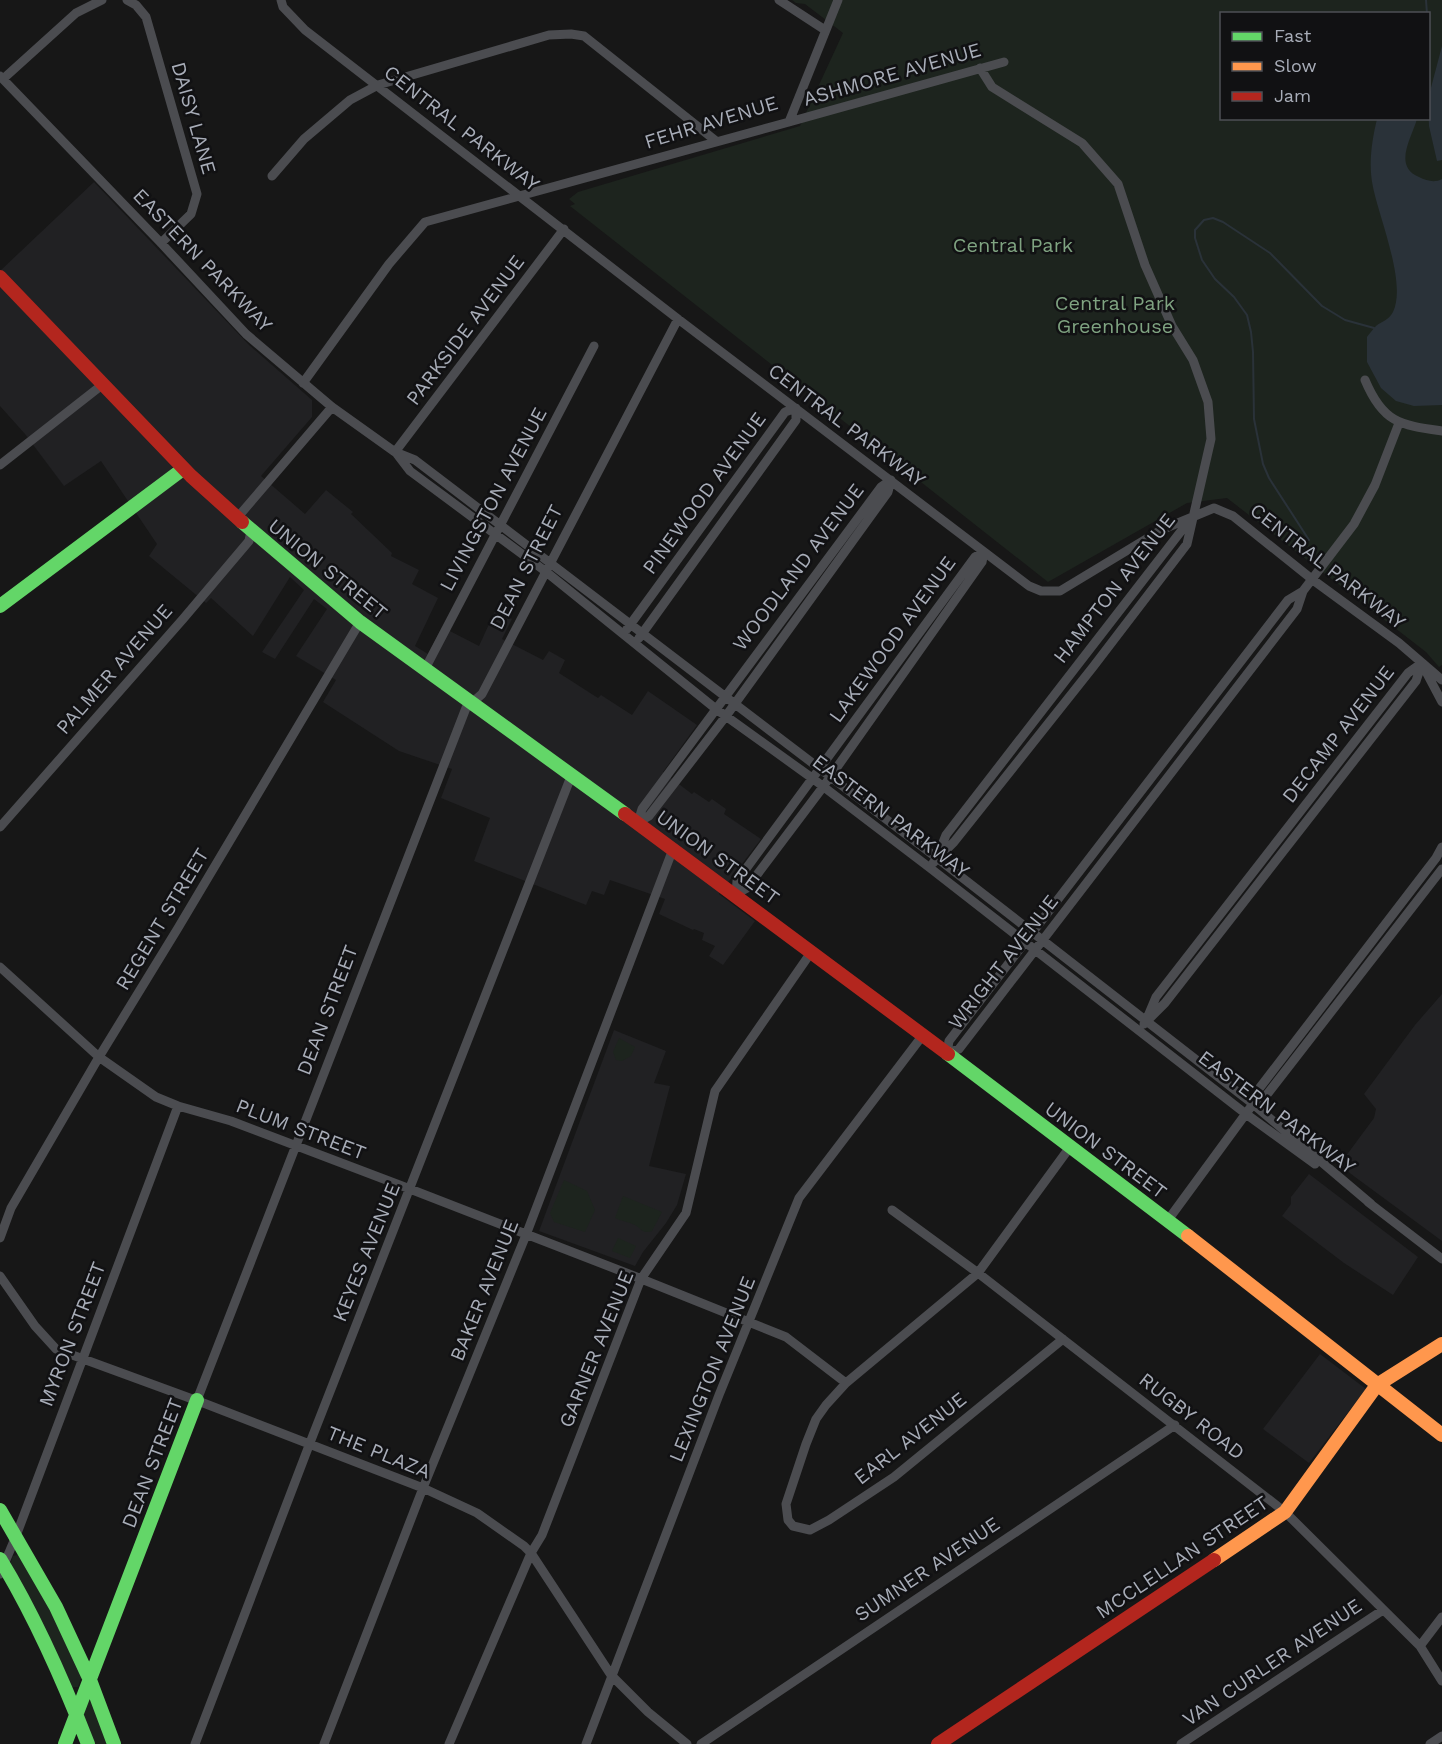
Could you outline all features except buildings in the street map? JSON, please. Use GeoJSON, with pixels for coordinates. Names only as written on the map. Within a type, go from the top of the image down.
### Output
{"type":"FeatureCollection","features":[{"type":"Feature","properties":{"kind":"main road","name":"UNION STREET"},"geometry":{"type":"LineString","coordinates":[[0,277],[183,469],[251,531],[360,622],[475,702],[812,951],[1168,1221],[1442,1435]]}},
{"type":"Feature","properties":{"kind":"main road"},"geometry":{"type":"LineString","coordinates":[[0,606],[183,469]]}},
{"type":"Feature","properties":{"kind":"main road","name":"MCCLELLAN STREET"},"geometry":{"type":"LineString","coordinates":[[938,1744],[1285,1512],[1377,1385],[1442,1344]]}},
{"type":"Feature","properties":{"kind":"main road","name":"DEAN STREET"},"geometry":{"type":"LineString","coordinates":[[65,1743],[197,1400]]}},
{"type":"Feature","properties":{"kind":"main road"},"geometry":{"type":"LineString","coordinates":[[0,1510],[56,1607],[90,1680],[114,1744]]}},
{"type":"Feature","properties":{"kind":"main road"},"geometry":{"type":"LineString","coordinates":[[1,1566],[41,1636],[87,1743]]}},
{"type":"Feature","properties":{"kind":"street"},"geometry":{"type":"LineString","coordinates":[[1,77],[76,13],[102,0]]}},
{"type":"Feature","properties":{"kind":"street","name":"DAISY LANE"},"geometry":{"type":"LineString","coordinates":[[127,0],[136,5],[146,17],[197,194],[191,214],[161,243]]}},
{"type":"Feature","properties":{"kind":"street","name":"CENTRAL PARKWAY"},"geometry":{"type":"LineString","coordinates":[[280,0],[283,7],[305,30],[678,319],[1029,586],[1041,591],[1060,591],[1161,530],[1214,508],[1233,516],[1313,580],[1399,643],[1442,680]]}},
{"type":"Feature","properties":{"kind":"street"},"geometry":{"type":"LineString","coordinates":[[779,0],[825,30]]}},
{"type":"Feature","properties":{"kind":"street","name":"FEHR AVENUE"},"geometry":{"type":"LineString","coordinates":[[520,197],[789,122],[837,0]]}},
{"type":"Feature","properties":{"kind":"street"},"geometry":{"type":"LineString","coordinates":[[273,176],[304,139],[350,100],[378,85],[549,35],[584,36],[716,141]]}},
{"type":"Feature","properties":{"kind":"street","name":"ASHMORE AVENUE"},"geometry":{"type":"LineString","coordinates":[[789,122],[1004,62]]}},
{"type":"Feature","properties":{"kind":"street"},"geometry":{"type":"LineString","coordinates":[[980,68],[992,87],[1082,143],[1118,184],[1145,265],[1172,326],[1192,360],[1208,402],[1211,439],[1194,515]]}},
{"type":"Feature","properties":{"kind":"street","name":"EASTERN PARKWAY"},"geometry":{"type":"LineString","coordinates":[[1,77],[246,334],[303,383],[395,452],[415,460],[500,525],[624,634],[716,709],[930,867],[1246,1114],[1371,1204],[1442,1259]]}},
{"type":"Feature","properties":{"kind":"street"},"geometry":{"type":"LineString","coordinates":[[303,383],[389,264],[425,222],[520,197]]}},
{"type":"Feature","properties":{"kind":"street","name":"PARKSIDE AVENUE"},"geometry":{"type":"LineString","coordinates":[[395,452],[564,229]]}},
{"type":"Feature","properties":{"kind":"street","name":"DEAN STREET"},"geometry":{"type":"LineString","coordinates":[[197,1400],[466,708],[482,694],[678,319]]}},
{"type":"Feature","properties":{"kind":"street","name":"LIVINGSTON AVENUE"},"geometry":{"type":"LineString","coordinates":[[425,669],[594,346]]}},
{"type":"Feature","properties":{"kind":"street"},"geometry":{"type":"LineString","coordinates":[[1365,380],[1374,399],[1384,412],[1399,423],[1442,431]]}},
{"type":"Feature","properties":{"kind":"street"},"geometry":{"type":"LineString","coordinates":[[0,465],[102,385]]}},
{"type":"Feature","properties":{"kind":"street"},"geometry":{"type":"LineString","coordinates":[[237,518],[333,407]]}},
{"type":"Feature","properties":{"kind":"street","name":"PINEWOOD AVENUE"},"geometry":{"type":"LineString","coordinates":[[624,634],[785,412],[796,408],[796,420],[636,644]]}},
{"type":"Feature","properties":{"kind":"street","name":"WRIGHT AVENUE"},"geometry":{"type":"LineString","coordinates":[[1304,591],[1288,600],[949,1041],[947,1053],[959,1049],[1297,609],[1304,591],[1363,511],[1399,423]]}},
{"type":"Feature","properties":{"kind":"street","name":"EASTERN PARKWAY"},"geometry":{"type":"LineString","coordinates":[[395,452],[410,471],[495,535],[642,633],[937,858],[1253,1104],[1371,1204]]}},
{"type":"Feature","properties":{"kind":"street","name":"WOODLAND AVENUE"},"geometry":{"type":"LineString","coordinates":[[638,822],[642,809],[724,697],[881,487],[891,480]]}},
{"type":"Feature","properties":{"kind":"street","name":"WOODLAND AVENUE"},"geometry":{"type":"LineString","coordinates":[[638,822],[649,816],[726,716],[888,492],[891,480]]}},
{"type":"Feature","properties":{"kind":"street","name":"HAMPTON AVENUE"},"geometry":{"type":"LineString","coordinates":[[930,867],[937,858],[946,835],[1194,515]]}},
{"type":"Feature","properties":{"kind":"street","name":"PALMER AVENUE"},"geometry":{"type":"LineString","coordinates":[[0,827],[183,619],[249,541],[251,531]]}},
{"type":"Feature","properties":{"kind":"street","name":"LAKEWOOD AVENUE"},"geometry":{"type":"LineString","coordinates":[[736,894],[737,881],[818,769],[975,557],[984,552]]}},
{"type":"Feature","properties":{"kind":"street","name":"LAKEWOOD AVENUE"},"geometry":{"type":"LineString","coordinates":[[736,894],[747,888],[823,787],[982,562],[984,552]]}},
{"type":"Feature","properties":{"kind":"street","name":"REGENT STREET"},"geometry":{"type":"LineString","coordinates":[[0,1238],[11,1208],[99,1057],[360,622]]}},
{"type":"Feature","properties":{"kind":"street","name":"CENTRAL PARKWAY"},"geometry":{"type":"LineString","coordinates":[[1422,663],[1442,702]]}},
{"type":"Feature","properties":{"kind":"street","name":"DECAMP AVENUE"},"geometry":{"type":"LineString","coordinates":[[1140,1030],[1164,1003],[1416,681],[1422,663]]}},
{"type":"Feature","properties":{"kind":"street","name":"KEYES AVENUE"},"geometry":{"type":"LineString","coordinates":[[195,1744],[572,774]]}},
{"type":"Feature","properties":{"kind":"street"},"geometry":{"type":"LineString","coordinates":[[771,834],[780,842]]}},
{"type":"Feature","properties":{"kind":"street"},"geometry":{"type":"LineString","coordinates":[[1168,1221],[1253,1104],[1258,1090],[1436,858],[1442,847]]}},
{"type":"Feature","properties":{"kind":"street","name":"BAKER AVENUE"},"geometry":{"type":"LineString","coordinates":[[324,1744],[423,1488],[526,1234],[673,849]]}},
{"type":"Feature","properties":{"kind":"street"},"geometry":{"type":"LineString","coordinates":[[1253,1104],[1265,1097],[1442,868]]}},
{"type":"Feature","properties":{"kind":"street","name":"GARNER AVENUE"},"geometry":{"type":"LineString","coordinates":[[449,1744],[531,1553],[542,1535],[640,1279],[686,1213],[715,1091],[812,951]]}},
{"type":"Feature","properties":{"kind":"street","name":"PLUM STREET"},"geometry":{"type":"LineString","coordinates":[[0,967],[99,1057],[156,1097],[178,1106],[231,1121],[410,1189],[786,1337],[846,1383]]}},
{"type":"Feature","properties":{"kind":"street","name":"LEXINGTON AVENUE"},"geometry":{"type":"LineString","coordinates":[[586,1744],[719,1395],[799,1198],[923,1035]]}},
{"type":"Feature","properties":{"kind":"street","name":"MYRON STREET"},"geometry":{"type":"LineString","coordinates":[[1,1566],[16,1536],[178,1106]]}},
{"type":"Feature","properties":{"kind":"street"},"geometry":{"type":"LineString","coordinates":[[846,1383],[978,1274],[1070,1147]]}},
{"type":"Feature","properties":{"kind":"street","name":"RUGBY ROAD"},"geometry":{"type":"LineString","coordinates":[[892,1210],[1175,1425],[1285,1512],[1420,1646],[1442,1681]]}},
{"type":"Feature","properties":{"kind":"street","name":"THE PLAZA"},"geometry":{"type":"LineString","coordinates":[[0,1276],[35,1326],[56,1349],[197,1400],[423,1488],[477,1513],[531,1553],[611,1675],[648,1712],[687,1744]]}},
{"type":"Feature","properties":{"kind":"street","name":"EARL AVENUE"},"geometry":{"type":"LineString","coordinates":[[846,1383],[816,1419],[806,1444],[787,1500],[786,1512],[793,1526],[810,1530],[894,1477],[1063,1340]]}},
{"type":"Feature","properties":{"kind":"street","name":"SUMNER AVENUE"},"geometry":{"type":"LineString","coordinates":[[701,1744],[1175,1425]]}},
{"type":"Feature","properties":{"kind":"street","name":"VAN CURLER AVENUE"},"geometry":{"type":"LineString","coordinates":[[1181,1744],[1383,1610]]}},
{"type":"Feature","properties":{"kind":"street"},"geometry":{"type":"LineString","coordinates":[[1420,1646],[1442,1617]]}},
{"type":"Feature","properties":{"kind":"street"},"geometry":{"type":"LineString","coordinates":[[1430,1744],[1442,1736]]}},
{"type":"Feature","properties":{"kind":"street","name":"DEAN STREET"},"geometry":{"type":"LineString","coordinates":[[65,1743],[73,1739],[87,1743]]}},
{"type":"Feature","properties":{"kind":"shaded area"},"geometry":{"type":"Polygon","coordinates":[[[1442,46],[1442,160],[1437,161],[1429,126],[1430,91],[1442,46]]]}},
{"type":"Feature","properties":{"kind":"shaded area"},"geometry":{"type":"Polygon","coordinates":[[[1377,120],[1417,120],[1406,151],[1407,166],[1411,172],[1425,180],[1442,179],[1442,405],[1414,406],[1396,401],[1381,388],[1367,362],[1367,337],[1393,312],[1397,285],[1372,178],[1371,152],[1377,120]]]}},
{"type":"Feature","properties":{"kind":"shaded area"},"geometry":{"type":"Polygon","coordinates":[[[94,182],[249,345],[312,400],[312,417],[261,476],[305,514],[326,490],[353,512],[351,514],[392,553],[391,556],[419,570],[412,584],[438,598],[415,646],[428,654],[442,627],[479,646],[495,611],[512,619],[502,639],[543,660],[549,651],[565,660],[559,673],[598,698],[601,695],[632,715],[648,691],[697,725],[663,772],[692,794],[694,792],[709,802],[712,799],[726,809],[724,814],[761,839],[719,894],[755,921],[723,965],[709,956],[715,946],[702,940],[704,933],[659,914],[665,899],[610,880],[604,895],[592,891],[586,905],[474,861],[490,818],[441,798],[452,769],[399,751],[323,702],[336,680],[296,656],[327,609],[314,599],[275,659],[262,652],[304,590],[290,577],[253,636],[211,598],[206,603],[149,556],[157,544],[101,461],[64,486],[25,434],[0,406],[0,271],[94,182]]]}},
{"type":"Feature","properties":{"kind":"shaded area"},"geometry":{"type":"Polygon","coordinates":[[[1442,994],[1442,1241],[1340,1164],[1374,1118],[1376,1109],[1364,1094],[1415,1025],[1442,994]]]}},
{"type":"Feature","properties":{"kind":"shaded area"},"geometry":{"type":"Polygon","coordinates":[[[614,1030],[666,1051],[654,1083],[670,1086],[649,1166],[686,1174],[677,1205],[635,1266],[539,1231],[614,1030]]]}},
{"type":"Feature","properties":{"kind":"shaded area"},"geometry":{"type":"Polygon","coordinates":[[[1309,1174],[1418,1257],[1393,1295],[1344,1263],[1282,1216],[1291,1204],[1291,1197],[1309,1174]]]}},
{"type":"Feature","properties":{"kind":"shaded area"},"geometry":{"type":"Polygon","coordinates":[[[1320,1354],[1366,1389],[1309,1463],[1263,1429],[1320,1354]]]}},
{"type":"Feature","properties":{"kind":"green space","name":"Central Park"},"geometry":{"type":"Polygon","coordinates":[[[792,0],[1442,0],[1442,665],[1439,667],[1426,652],[1227,498],[1187,503],[1048,582],[570,206],[575,204],[569,199],[578,192],[800,126],[843,33],[805,4],[792,0]]]}},
{"type":"Feature","properties":{"kind":"green space"},"geometry":{"type":"Polygon","coordinates":[[[619,1038],[635,1047],[631,1056],[622,1061],[616,1060],[613,1052],[619,1038]]]}},
{"type":"Feature","properties":{"kind":"green space"},"geometry":{"type":"Polygon","coordinates":[[[564,1180],[587,1191],[595,1210],[585,1232],[554,1222],[550,1213],[564,1180]]]}},
{"type":"Feature","properties":{"kind":"green space"},"geometry":{"type":"Polygon","coordinates":[[[623,1196],[662,1212],[652,1231],[644,1231],[615,1218],[623,1196]]]}},
{"type":"Feature","properties":{"kind":"green space"},"geometry":{"type":"Polygon","coordinates":[[[618,1238],[636,1246],[630,1258],[612,1251],[618,1238]]]}},
{"type":"Feature","properties":{"kind":"green space"},"geometry":{"type":"Polygon","coordinates":[[[20,1554],[61,1629],[82,1675],[78,1687],[71,1687],[11,1571],[13,1556],[20,1554]]]}},
{"type":"Feature","properties":{"kind":"green space"},"geometry":{"type":"Polygon","coordinates":[[[90,1701],[95,1707],[109,1744],[93,1744],[81,1714],[85,1705],[90,1701]]]}},
{"type":"Feature","properties":{"kind":"waterway"},"geometry":{"type":"LineString","coordinates":[[1426,0],[1427,12]]}},
{"type":"Feature","properties":{"kind":"waterway"},"geometry":{"type":"LineString","coordinates":[[1309,540],[1269,478],[1263,464],[1254,419],[1253,352],[1247,315],[1234,297],[1215,279],[1202,260],[1195,238],[1195,230],[1204,220],[1213,218],[1223,222],[1270,253],[1322,306],[1345,320],[1374,328]]}},
{"type":"Feature","properties":{"kind":"traffic: fast"},"geometry":{"type":"LineString","coordinates":[[0,606],[183,469]]}},
{"type":"Feature","properties":{"kind":"traffic: fast"},"geometry":{"type":"LineString","coordinates":[[242,522],[360,622],[625,814]]}},
{"type":"Feature","properties":{"kind":"traffic: fast"},"geometry":{"type":"LineString","coordinates":[[948,1054],[1188,1236]]}},
{"type":"Feature","properties":{"kind":"traffic: fast"},"geometry":{"type":"LineString","coordinates":[[65,1744],[197,1400]]}},
{"type":"Feature","properties":{"kind":"traffic: fast"},"geometry":{"type":"LineString","coordinates":[[0,1510],[56,1607],[90,1680],[114,1744]]}},
{"type":"Feature","properties":{"kind":"traffic: fast"},"geometry":{"type":"LineString","coordinates":[[0,1559],[48,1650],[88,1744]]}},
{"type":"Feature","properties":{"kind":"traffic: slow"},"geometry":{"type":"LineString","coordinates":[[1188,1236],[1442,1435]]}},
{"type":"Feature","properties":{"kind":"traffic: slow"},"geometry":{"type":"LineString","coordinates":[[1214,1560],[1285,1512],[1377,1385],[1442,1344]]}},
{"type":"Feature","properties":{"kind":"traffic: jam"},"geometry":{"type":"LineString","coordinates":[[0,277],[191,476],[242,522]]}},
{"type":"Feature","properties":{"kind":"traffic: jam"},"geometry":{"type":"LineString","coordinates":[[625,814],[948,1054]]}},
{"type":"Feature","properties":{"kind":"traffic: jam"},"geometry":{"type":"LineString","coordinates":[[938,1744],[1214,1560]]}},
{"type":"Feature","properties":{"kind":"park label","name":"Central Park Greenhouse"},"geometry":{"type":"Point","coordinates":[1115,314]}}]}
